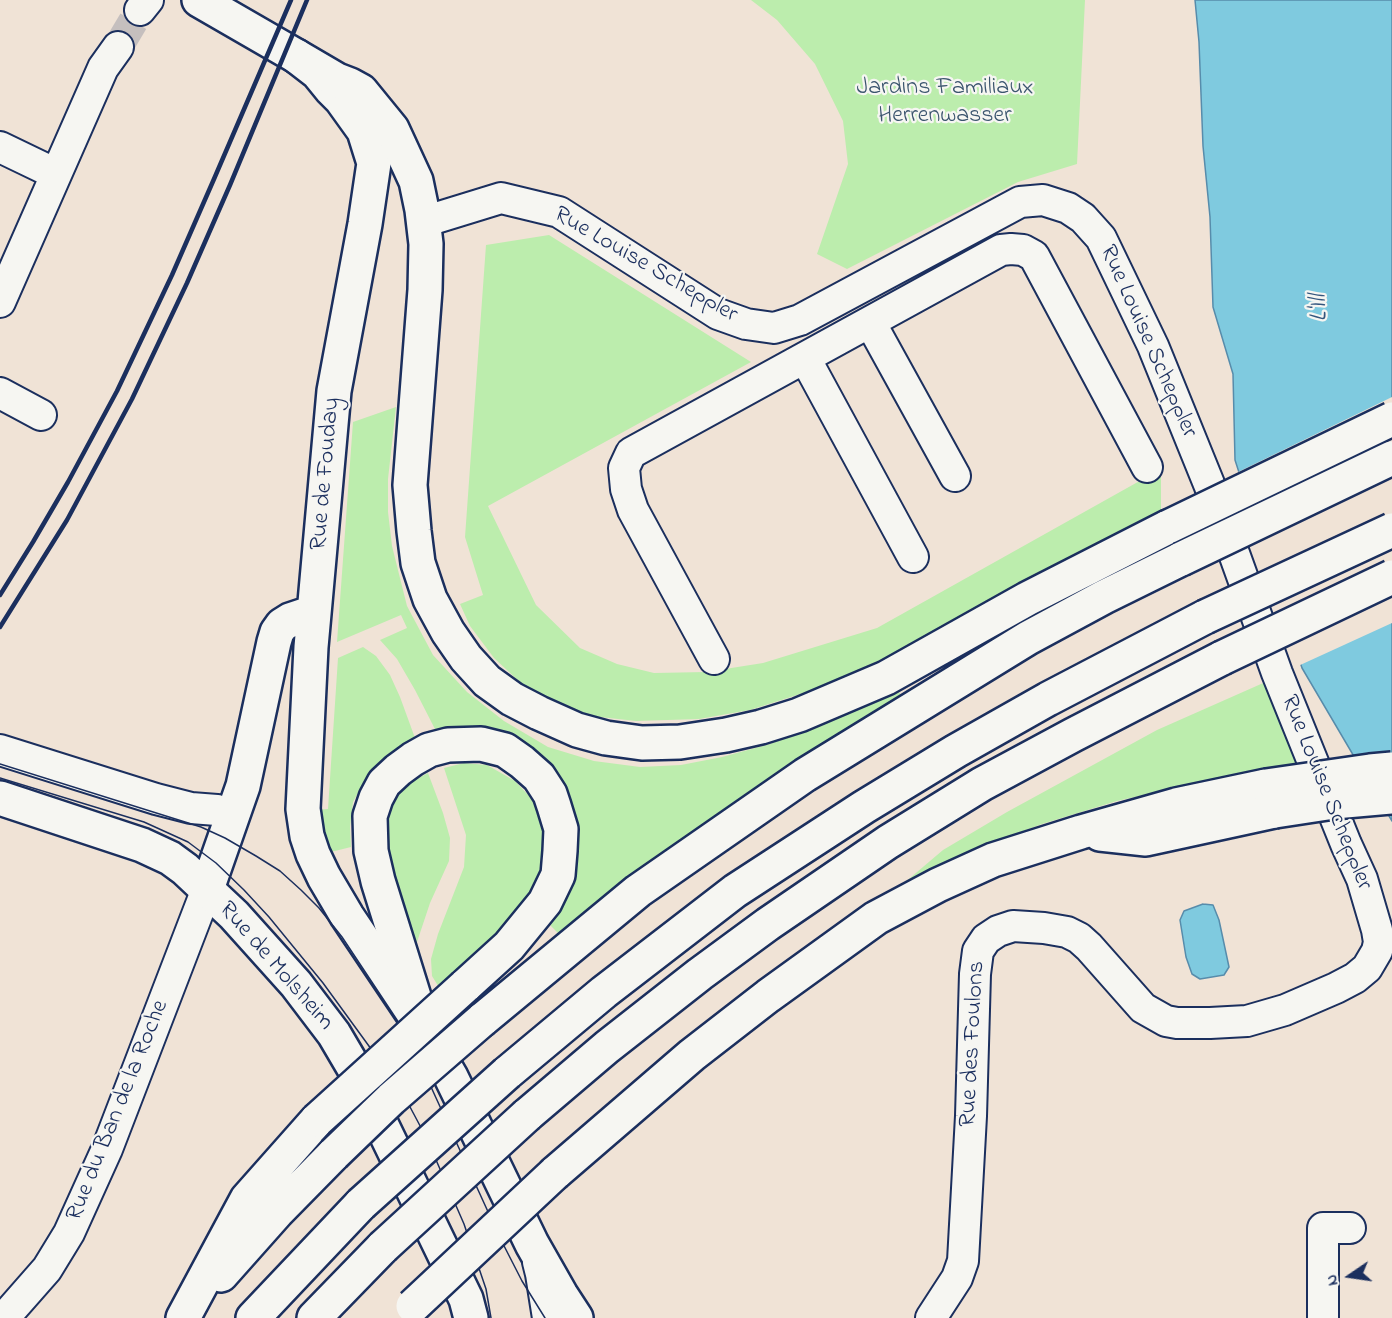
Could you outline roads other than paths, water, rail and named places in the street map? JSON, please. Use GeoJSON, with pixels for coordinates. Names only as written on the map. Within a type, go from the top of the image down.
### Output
{"type":"FeatureCollection","features":[{"type":"Feature","properties":{"kind":"main road"},"geometry":{"type":"LineString","coordinates":[[200,0],[337,80],[361,91],[392,129],[416,181],[426,244],[425,290],[410,485],[418,563],[430,599],[448,632],[466,658],[487,681],[512,699],[539,714],[577,730],[606,738],[642,743],[680,742],[726,735],[799,715],[886,678],[1027,599],[1168,527],[1392,419]]}},
{"type":"Feature","properties":{"kind":"main road","name":"Rue de Fouday"},"geometry":{"type":"LineString","coordinates":[[296,56],[318,73],[350,111],[364,131],[374,163],[334,391],[314,612]]}},
{"type":"Feature","properties":{"kind":"main road"},"geometry":{"type":"LineString","coordinates":[[185,1318],[277,1212],[391,1099],[482,1020],[638,891],[805,775],[1028,638],[1104,597],[1392,458]]}},
{"type":"Feature","properties":{"kind":"main road"},"geometry":{"type":"LineString","coordinates":[[253,1318],[361,1204],[507,1073],[604,992],[735,891],[864,807],[1048,699],[1205,617],[1392,530]]}},
{"type":"Feature","properties":{"kind":"main road"},"geometry":{"type":"LineString","coordinates":[[314,1318],[383,1247],[527,1115],[700,974],[768,924],[888,842],[992,778],[1222,658],[1392,577]]}},
{"type":"Feature","properties":{"kind":"main road"},"geometry":{"type":"LineString","coordinates":[[207,890],[243,786],[277,632],[290,620],[314,612],[303,809],[307,836],[313,854],[347,916],[425,1032],[451,1077],[532,1244],[576,1318]]}},
{"type":"Feature","properties":{"kind":"main road"},"geometry":{"type":"LineString","coordinates":[[185,1318],[247,1199],[317,1120],[465,986],[510,946],[545,902],[558,875],[561,829],[550,795],[539,777],[522,762],[505,750],[481,744],[448,745],[429,750],[413,759],[384,783],[370,816],[371,851],[378,881],[425,1032]]}},
{"type":"Feature","properties":{"kind":"main road"},"geometry":{"type":"LineString","coordinates":[[407,1312],[555,1173],[692,1055],[768,996],[876,918],[938,885],[993,860],[1081,832],[1146,839],[1271,798],[1370,771],[1392,769]]}},
{"type":"Feature","properties":{"kind":"main road","name":"Rue de Molsheim"},"geometry":{"type":"LineString","coordinates":[[0,798],[142,845],[170,858],[234,915],[296,984],[334,1035],[354,1068],[466,1299],[471,1318]]}},
{"type":"Feature","properties":{"kind":"main road"},"geometry":{"type":"LineString","coordinates":[[1271,798],[1334,802],[1392,798]]}},
{"type":"Feature","properties":{"kind":"street"},"geometry":{"type":"LineString","coordinates":[[0,302],[103,68],[118,47]]}},
{"type":"Feature","properties":{"kind":"street"},"geometry":{"type":"LineString","coordinates":[[0,147],[56,174]]}},
{"type":"Feature","properties":{"kind":"street","name":"Rue Louise Scheppler"},"geometry":{"type":"LineString","coordinates":[[423,222],[501,198],[559,212],[718,314],[746,324],[774,328],[800,320],[1020,202],[1043,200],[1068,208],[1083,218],[1101,238],[1153,346],[1209,484],[1277,674],[1362,879],[1370,906]]}},
{"type":"Feature","properties":{"kind":"street"},"geometry":{"type":"LineString","coordinates":[[714,659],[633,510],[626,489],[624,468],[631,453],[1001,250],[1023,250],[1034,256],[1147,467]]}},
{"type":"Feature","properties":{"kind":"street"},"geometry":{"type":"LineString","coordinates":[[870,322],[955,476]]}},
{"type":"Feature","properties":{"kind":"street"},"geometry":{"type":"LineString","coordinates":[[757,326],[774,349],[795,363],[914,557]]}},
{"type":"Feature","properties":{"kind":"street"},"geometry":{"type":"LineString","coordinates":[[0,393],[41,415]]}},
{"type":"Feature","properties":{"kind":"street"},"geometry":{"type":"LineString","coordinates":[[0,750],[156,799],[191,808],[217,810],[233,816]]}},
{"type":"Feature","properties":{"kind":"street","name":"Rue du Ban de la Roche"},"geometry":{"type":"LineString","coordinates":[[4,1318],[47,1269],[69,1233],[106,1149],[207,890]]}},
{"type":"Feature","properties":{"kind":"street","name":"Rue des Foulons"},"geometry":{"type":"LineString","coordinates":[[931,1318],[957,1278],[963,1261],[971,1116],[975,974],[978,951],[986,939],[998,931],[1013,926],[1066,932],[1079,938],[1089,947],[1143,1008],[1166,1021],[1210,1023],[1247,1021],[1285,1010],[1313,998],[1355,978],[1367,968],[1377,951],[1379,942],[1370,906]]}},
{"type":"Feature","properties":{"kind":"street"},"geometry":{"type":"LineString","coordinates":[[1323,1318],[1323,1228],[1350,1228]]}},
{"type":"Feature","properties":{"kind":"street"},"geometry":{"type":"LineString","coordinates":[[532,1244],[542,1274],[548,1318]]}},
{"type":"Feature","properties":{"kind":"water","name":"L'Ill"},"geometry":{"type":"Polygon","coordinates":[[[1195,0],[1392,0],[1392,821],[1302,668],[1235,460],[1233,374],[1213,307],[1210,217],[1203,146],[1195,0]]]}},
{"type":"Feature","properties":{"kind":"water"},"geometry":{"type":"Polygon","coordinates":[[[1203,904],[1213,905],[1219,920],[1229,967],[1224,975],[1200,979],[1192,974],[1186,957],[1180,920],[1184,911],[1203,904]]]}},
{"type":"Feature","properties":{"kind":"tunnel"},"geometry":{"type":"LineString","coordinates":[[118,47],[140,10]]}},
{"type":"Feature","properties":{"kind":"tram line"},"geometry":{"type":"LineString","coordinates":[[0,764],[201,827],[225,838],[280,871],[319,908],[342,937],[399,1023],[421,1065],[500,1238],[522,1281],[545,1318]]}},
{"type":"Feature","properties":{"kind":"tram line"},"geometry":{"type":"LineString","coordinates":[[0,778],[144,822],[188,842],[216,863],[269,917],[323,983],[401,1090],[426,1137],[464,1224],[486,1289],[491,1318]]}},
{"type":"Feature","properties":{"kind":"railway"},"geometry":{"type":"LineString","coordinates":[[0,595],[68,482],[117,391],[172,275],[291,0]]}},
{"type":"Feature","properties":{"kind":"railway"},"geometry":{"type":"LineString","coordinates":[[0,627],[67,520],[132,399],[230,185],[307,0]]}},
{"type":"Feature","properties":{"kind":"park label","name":"Jardins Familiaux Herrenwasser"},"geometry":{"type":"Point","coordinates":[945,103]}}]}
